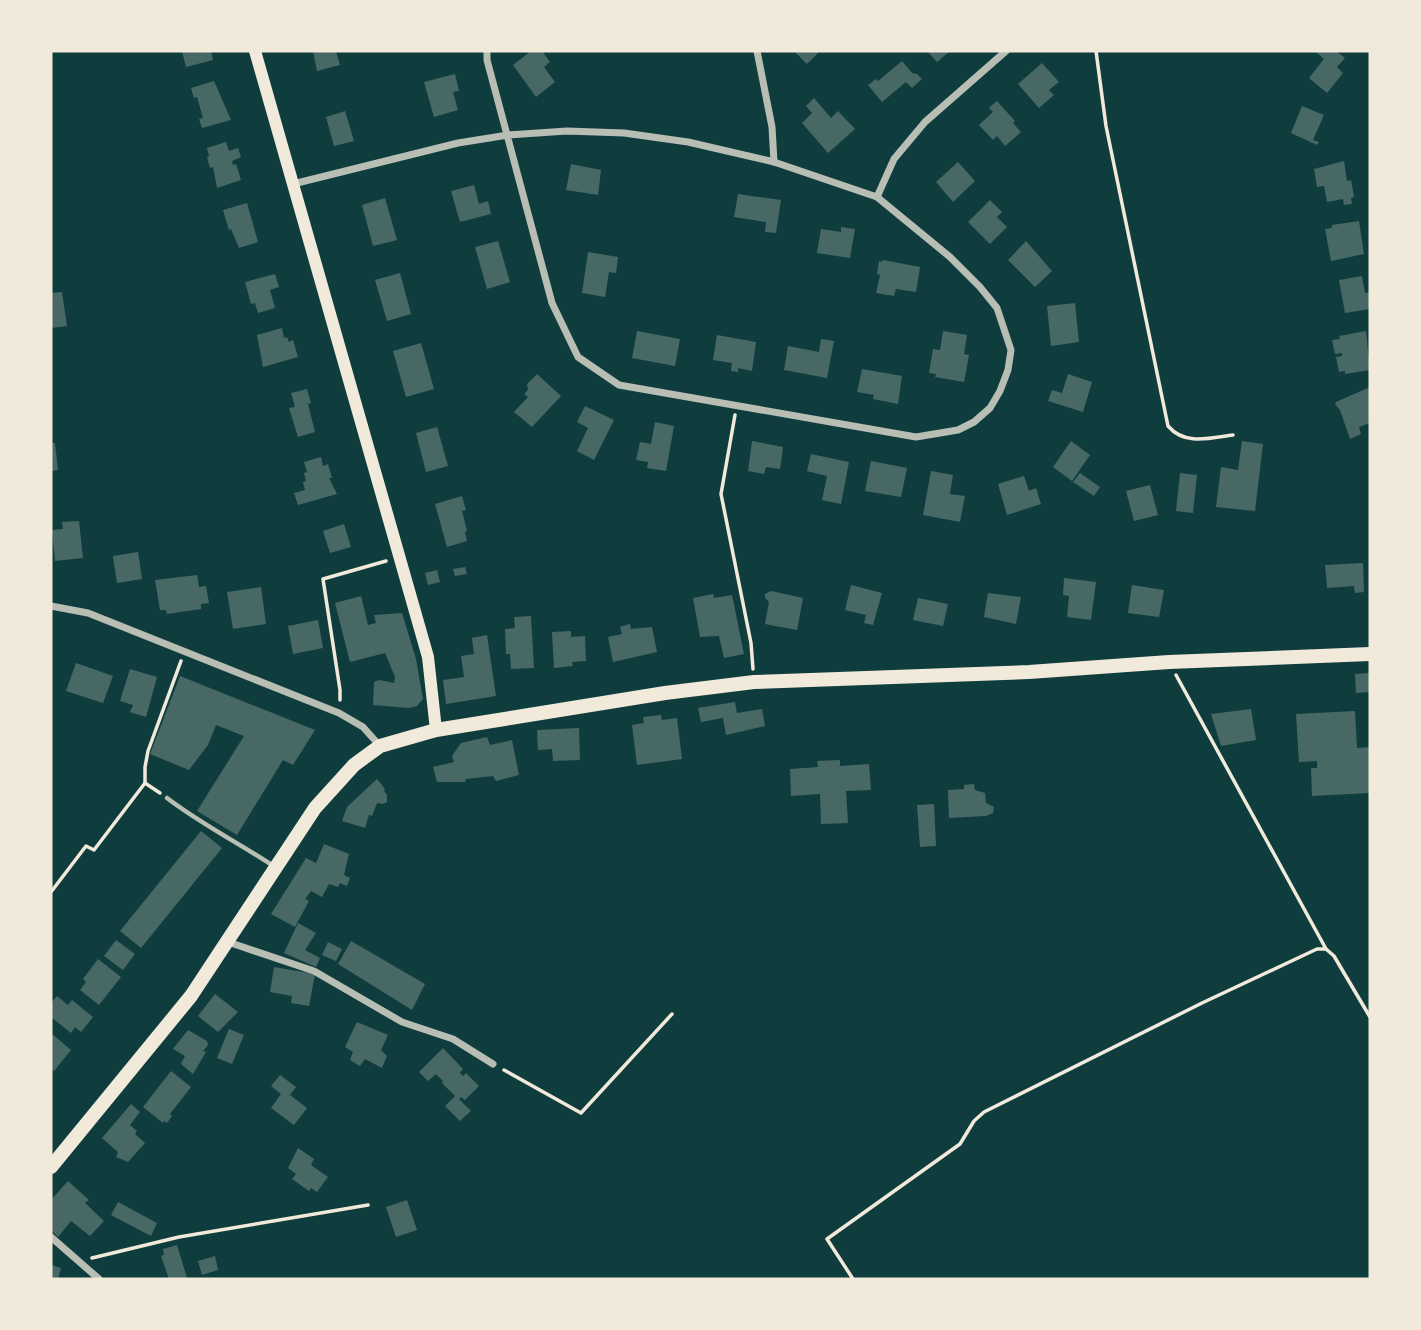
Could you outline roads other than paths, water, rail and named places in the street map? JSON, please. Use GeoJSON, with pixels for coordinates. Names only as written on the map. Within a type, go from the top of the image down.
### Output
{"type":"FeatureCollection","features":[{"type":"Feature","properties":{"kind":"main road"},"geometry":{"type":"LineString","coordinates":[[255,51],[428,656],[436,730]]}},
{"type":"Feature","properties":{"kind":"main road"},"geometry":{"type":"LineString","coordinates":[[51,1167],[159,1037],[228,942],[315,808],[354,765],[380,746],[436,730],[665,693],[754,682],[1029,672],[1370,654]]}},
{"type":"Feature","properties":{"kind":"street"},"geometry":{"type":"LineString","coordinates":[[293,184],[458,143],[508,135],[567,131],[624,133],[688,142],[775,162],[877,197],[950,257],[980,287],[997,308],[1011,351],[1008,370],[1000,391],[989,408],[974,422],[958,430],[916,438],[619,385],[578,357],[552,303],[508,135],[487,60],[487,51]]}},
{"type":"Feature","properties":{"kind":"street"},"geometry":{"type":"LineString","coordinates":[[757,51],[772,127],[775,162]]}},
{"type":"Feature","properties":{"kind":"street"},"geometry":{"type":"LineString","coordinates":[[877,197],[894,159],[925,122],[1006,51]]}},
{"type":"Feature","properties":{"kind":"street"},"geometry":{"type":"LineString","coordinates":[[51,606],[88,613],[339,713],[363,727],[380,746]]}},
{"type":"Feature","properties":{"kind":"street"},"geometry":{"type":"LineString","coordinates":[[228,942],[314,971],[402,1022],[453,1039],[492,1064]]}},
{"type":"Feature","properties":{"kind":"street"},"geometry":{"type":"LineString","coordinates":[[51,1237],[99,1279]]}},
{"type":"Feature","properties":{"kind":"lane"},"geometry":{"type":"LineString","coordinates":[[167,798],[194,819],[235,841],[276,868]]}}]}
